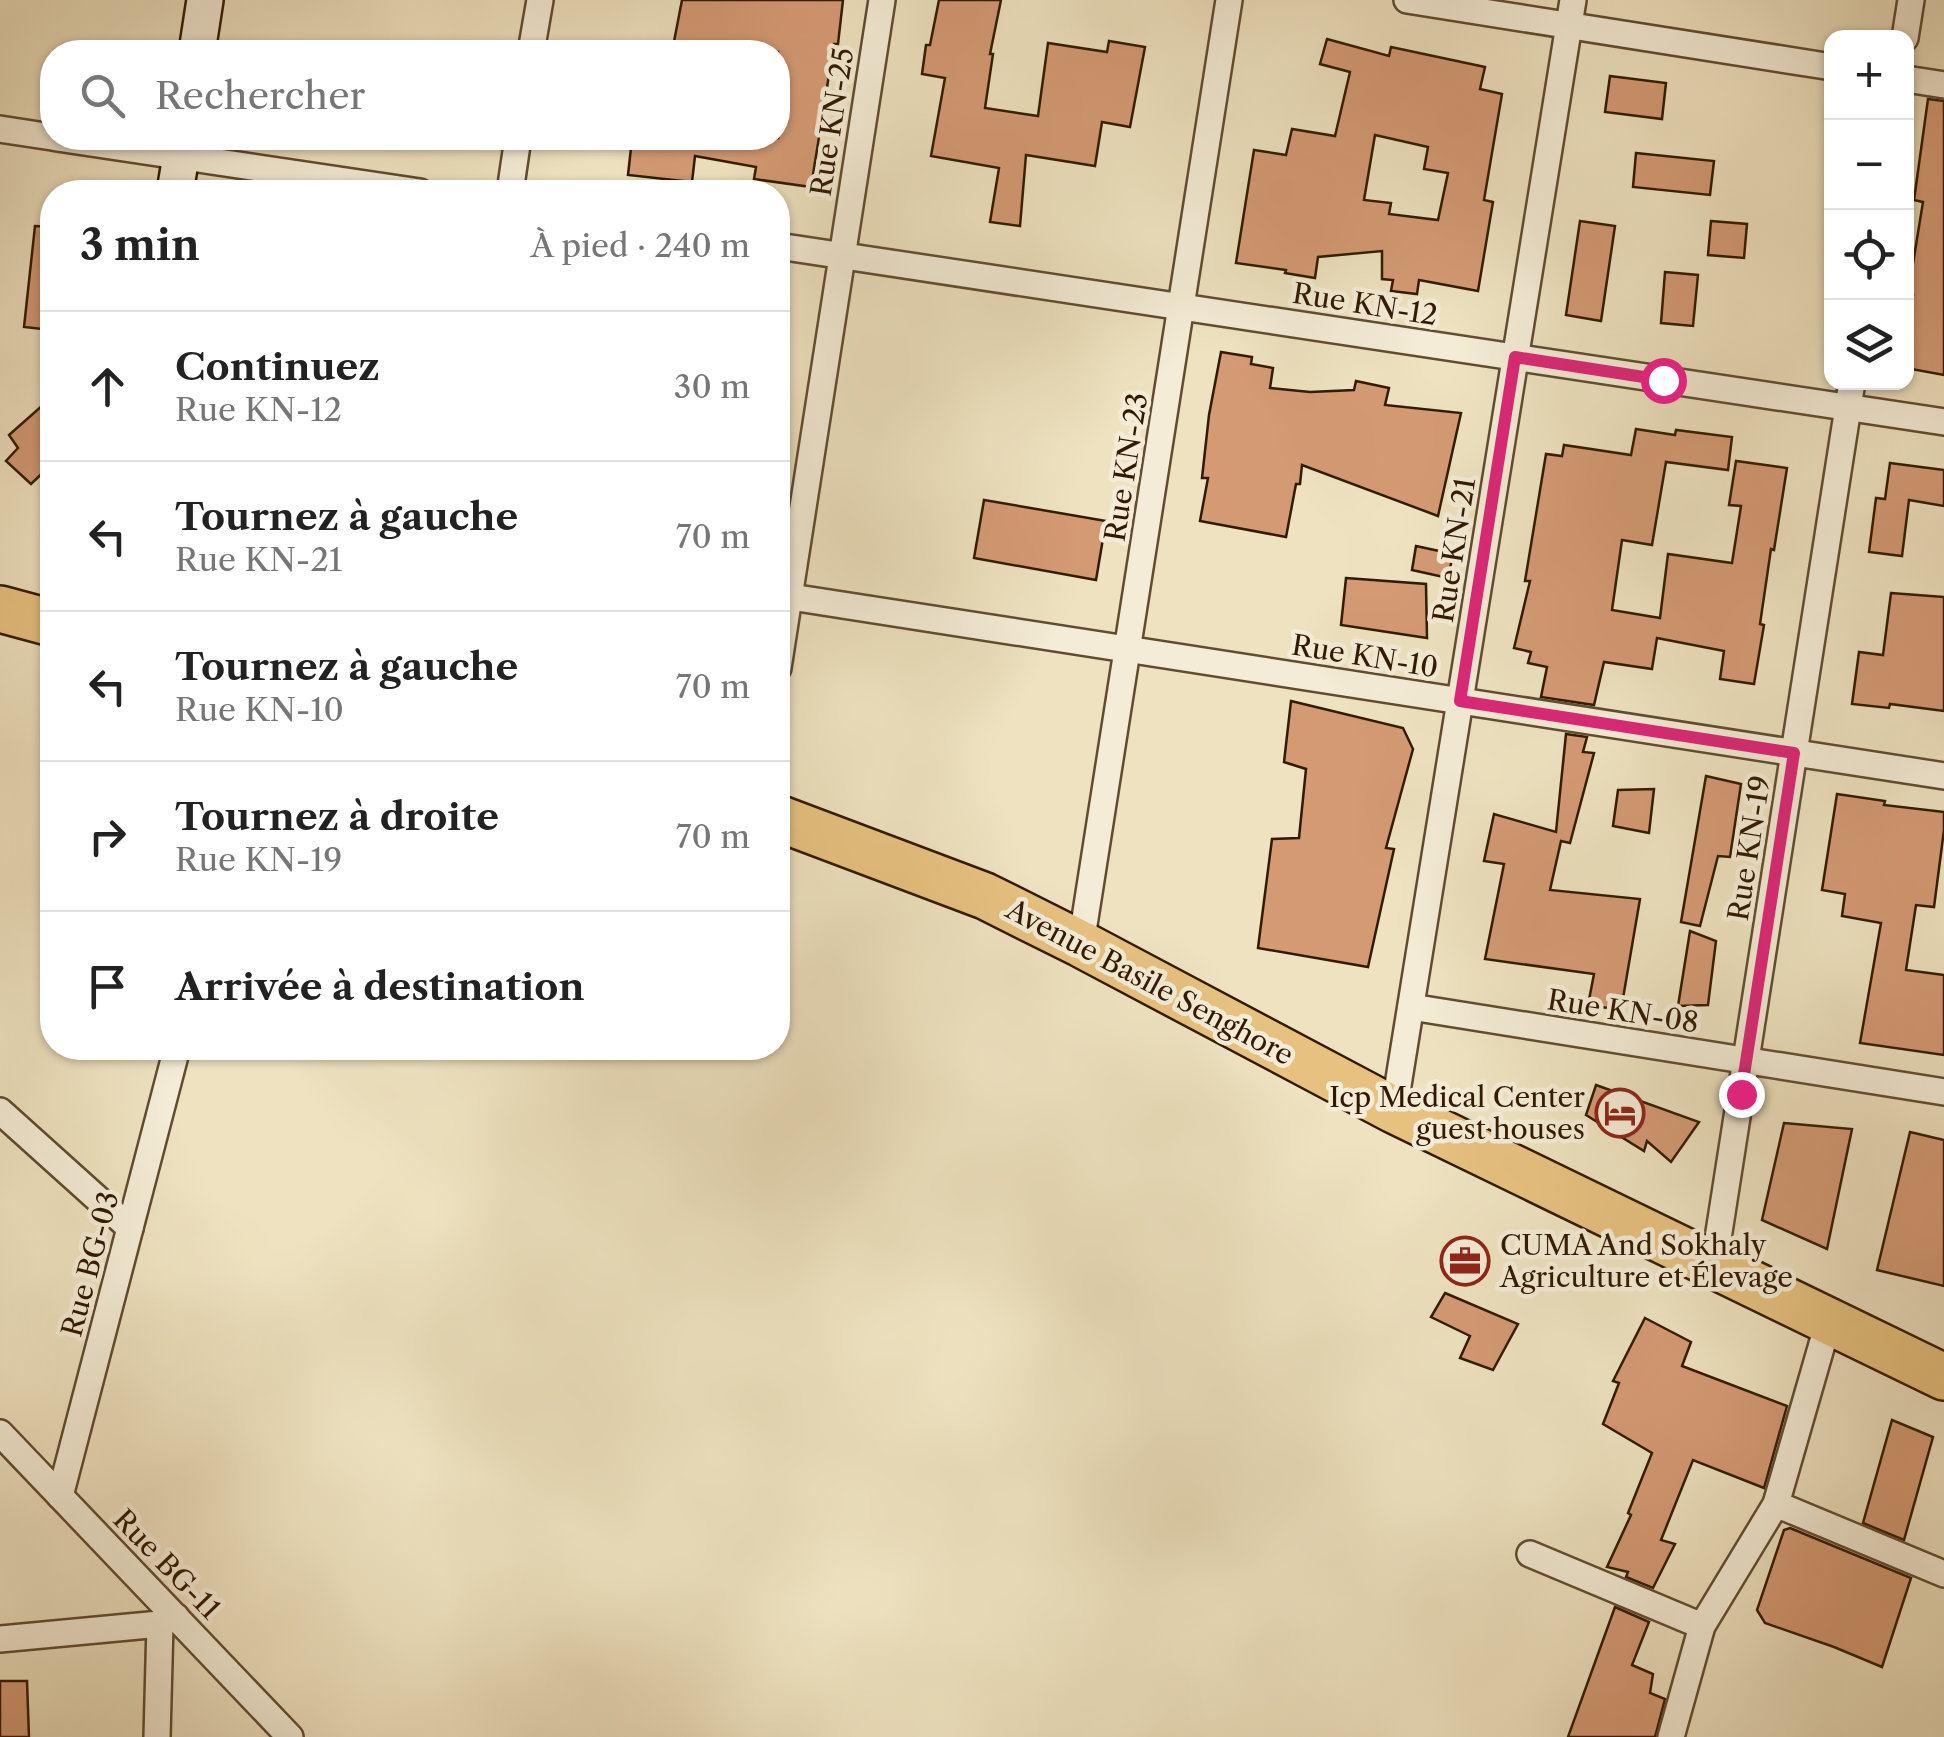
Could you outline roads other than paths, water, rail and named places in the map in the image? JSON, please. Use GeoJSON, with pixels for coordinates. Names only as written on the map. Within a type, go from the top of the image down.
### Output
{"type":"FeatureCollection","features":[{"type":"Feature","properties":{"kind":"highway"},"geometry":{"type":"LineString","coordinates":[[0,609],[40,620]]}},
{"type":"Feature","properties":{"kind":"highway","name":"Avenue Basile Senghore"},"geometry":{"type":"LineString","coordinates":[[790,823],[984,896],[1394,1110],[1944,1377]]}},
{"type":"Feature","properties":{"kind":"street"},"geometry":{"type":"LineString","coordinates":[[199,40],[205,0]]}},
{"type":"Feature","properties":{"kind":"street"},"geometry":{"type":"LineString","coordinates":[[534,40],[540,0]]}},
{"type":"Feature","properties":{"kind":"street","name":"Rue KN-25"},"geometry":{"type":"LineString","coordinates":[[790,556],[882,0]]}},
{"type":"Feature","properties":{"kind":"street","name":"Rue KN-23"},"geometry":{"type":"LineString","coordinates":[[1081,944],[1229,0]]}},
{"type":"Feature","properties":{"kind":"street"},"geometry":{"type":"LineString","coordinates":[[1407,0],[1571,13],[1824,65]]}},
{"type":"Feature","properties":{"kind":"street"},"geometry":{"type":"LineString","coordinates":[[1906,30],[1911,0]]}},
{"type":"Feature","properties":{"kind":"street","name":"Rue KN-21"},"geometry":{"type":"LineString","coordinates":[[1394,1110],[1571,13]]}},
{"type":"Feature","properties":{"kind":"street"},"geometry":{"type":"LineString","coordinates":[[1914,80],[1944,84]]}},
{"type":"Feature","properties":{"kind":"street"},"geometry":{"type":"LineString","coordinates":[[0,129],[40,135]]}},
{"type":"Feature","properties":{"kind":"street"},"geometry":{"type":"LineString","coordinates":[[177,180],[182,150]]}},
{"type":"Feature","properties":{"kind":"street"},"geometry":{"type":"LineString","coordinates":[[198,150],[357,180]]}},
{"type":"Feature","properties":{"kind":"street"},"geometry":{"type":"LineString","coordinates":[[512,180],[516,150]]}},
{"type":"Feature","properties":{"kind":"street","name":"Rue KN-12"},"geometry":{"type":"LineString","coordinates":[[790,248],[1515,357],[1850,395],[1944,422]]}},
{"type":"Feature","properties":{"kind":"street","name":"Rue KN-19"},"geometry":{"type":"LineString","coordinates":[[1714,1264],[1850,395]]}},
{"type":"Feature","properties":{"kind":"street","name":"Rue KN-10"},"geometry":{"type":"LineString","coordinates":[[790,597],[1944,776]]}},
{"type":"Feature","properties":{"kind":"street","name":"Rue KN-08"},"geometry":{"type":"LineString","coordinates":[[1411,1007],[1944,1092]]}},
{"type":"Feature","properties":{"kind":"street","name":"Rue BG-03"},"geometry":{"type":"LineString","coordinates":[[60,1496],[174,1060]]}},
{"type":"Feature","properties":{"kind":"street"},"geometry":{"type":"LineString","coordinates":[[0,1111],[130,1228]]}},
{"type":"Feature","properties":{"kind":"street"},"geometry":{"type":"LineString","coordinates":[[1671,1737],[1702,1626],[1776,1504],[1830,1320]]}},
{"type":"Feature","properties":{"kind":"street","name":"Rue BG-11"},"geometry":{"type":"LineString","coordinates":[[0,1433],[168,1621],[290,1737]]}},
{"type":"Feature","properties":{"kind":"street"},"geometry":{"type":"LineString","coordinates":[[1776,1504],[1944,1574]]}},
{"type":"Feature","properties":{"kind":"street"},"geometry":{"type":"LineString","coordinates":[[1530,1554],[1702,1626]]}},
{"type":"Feature","properties":{"kind":"street"},"geometry":{"type":"LineString","coordinates":[[0,1638],[168,1621],[157,1737]]}},
{"type":"Feature","properties":{"kind":"place","name":"Icp Medical Center guest houses"},"geometry":{"type":"Point","coordinates":[1620,1113]}},
{"type":"Feature","properties":{"kind":"place","name":"CUMA And Sokhaly Agriculture et Élevage"},"geometry":{"type":"Point","coordinates":[1465,1261]}}]}
